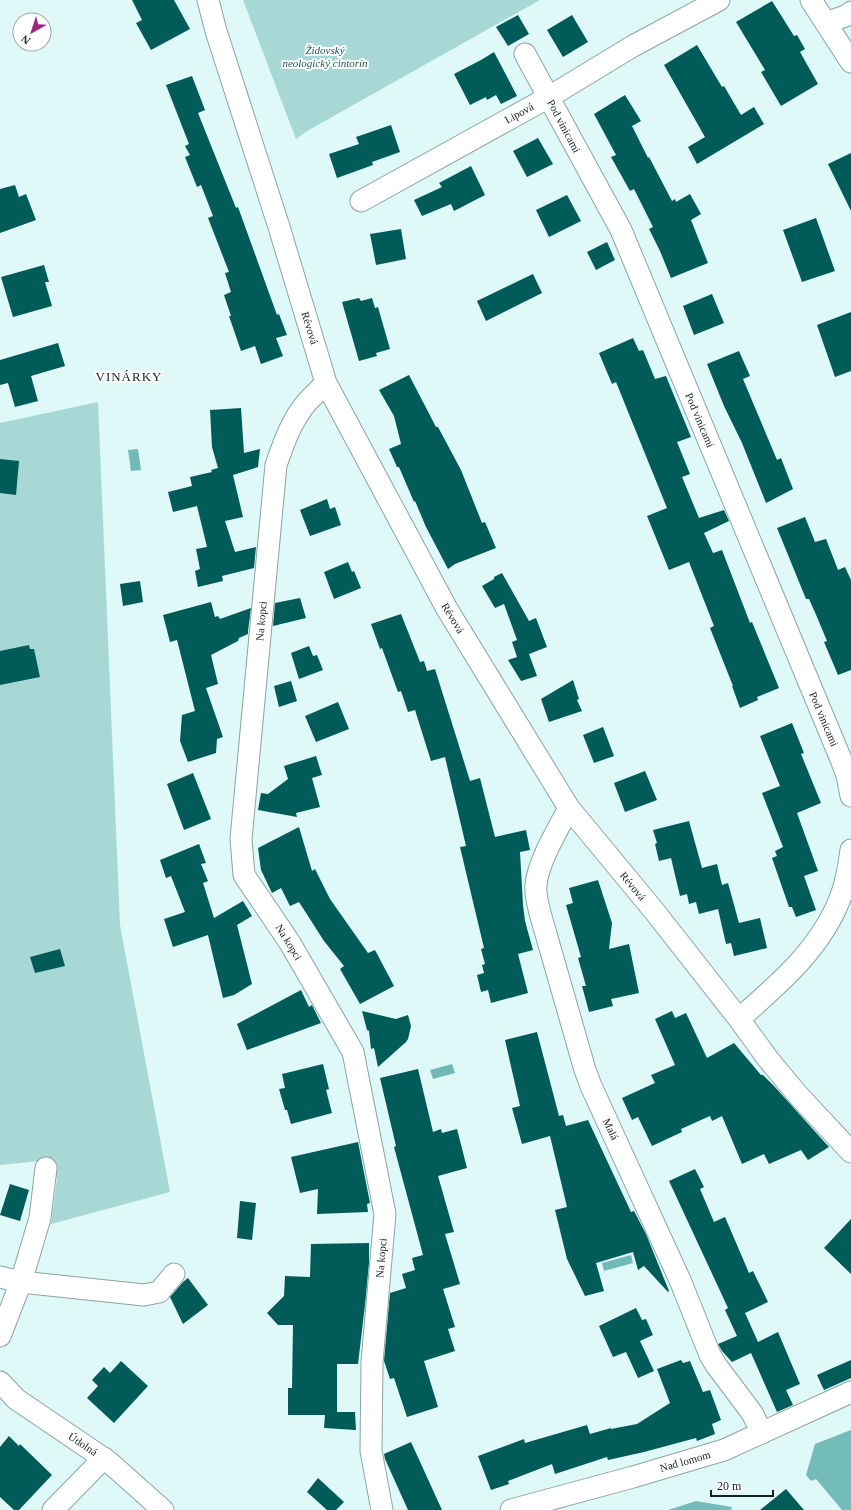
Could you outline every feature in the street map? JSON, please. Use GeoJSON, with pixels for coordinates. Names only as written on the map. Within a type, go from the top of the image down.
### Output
{"type":"FeatureCollection","features":[{"type":"Feature","properties":{"kind":"street","name":"Révová"},"geometry":{"type":"LineString","coordinates":[[208,0],[216,31],[280,227],[326,384],[447,608],[569,808],[655,912],[739,1019],[768,1059],[851,1152]]}},
{"type":"Feature","properties":{"kind":"street","name":"Lipová"},"geometry":{"type":"LineString","coordinates":[[361,201],[549,97],[634,46],[719,0]]}},
{"type":"Feature","properties":{"kind":"street"},"geometry":{"type":"LineString","coordinates":[[811,0],[847,52]]}},
{"type":"Feature","properties":{"kind":"street"},"geometry":{"type":"LineString","coordinates":[[826,23],[848,15],[851,12]]}},
{"type":"Feature","properties":{"kind":"street","name":"Pod vinicami"},"geometry":{"type":"LineString","coordinates":[[525,54],[620,230],[840,757],[847,775],[851,796]]}},
{"type":"Feature","properties":{"kind":"street","name":"Na kopci"},"geometry":{"type":"LineString","coordinates":[[326,384],[307,402],[292,424],[283,443],[276,465],[241,839],[244,875],[290,943],[353,1052],[385,1214],[371,1369],[371,1451],[382,1510]]}},
{"type":"Feature","properties":{"kind":"street","name":"Malá"},"geometry":{"type":"LineString","coordinates":[[569,808],[548,850],[538,876],[536,898],[585,1070],[680,1280],[710,1355],[752,1413],[762,1433]]}},
{"type":"Feature","properties":{"kind":"street"},"geometry":{"type":"LineString","coordinates":[[739,1019],[791,972],[815,945],[830,921],[842,892],[847,875],[851,850]]}},
{"type":"Feature","properties":{"kind":"street"},"geometry":{"type":"LineString","coordinates":[[0,1336],[21,1282],[40,1218],[46,1168]]}},
{"type":"Feature","properties":{"kind":"street"},"geometry":{"type":"LineString","coordinates":[[0,1277],[21,1282],[144,1295],[159,1292],[174,1274]]}},
{"type":"Feature","properties":{"kind":"street","name":"Údolná"},"geometry":{"type":"LineString","coordinates":[[0,1382],[16,1399],[104,1458],[163,1510]]}},
{"type":"Feature","properties":{"kind":"street","name":"Nad lomom"},"geometry":{"type":"LineString","coordinates":[[511,1510],[634,1477],[724,1450],[851,1392]]}},
{"type":"Feature","properties":{"kind":"street"},"geometry":{"type":"LineString","coordinates":[[53,1510],[104,1458]]}},
{"type":"Feature","properties":{"kind":"green space","name":"Židovský neologický cintorín"},"geometry":{"type":"Polygon","coordinates":[[[243,0],[540,0],[307,131],[296,139],[243,0]]]}},
{"type":"Feature","properties":{"kind":"green space"},"geometry":{"type":"Polygon","coordinates":[[[98,402],[120,925],[170,1192],[51,1224],[57,1179],[49,1160],[0,1165],[0,423],[98,402]]]}},
{"type":"Feature","properties":{"kind":"shaded area"},"geometry":{"type":"Polygon","coordinates":[[[138,449],[141,470],[131,471],[128,450],[138,449]]]}},
{"type":"Feature","properties":{"kind":"shaded area"},"geometry":{"type":"Polygon","coordinates":[[[452,1064],[455,1073],[433,1079],[430,1070],[452,1064]]]}},
{"type":"Feature","properties":{"kind":"shaded area"},"geometry":{"type":"Polygon","coordinates":[[[631,1255],[633,1263],[604,1271],[602,1263],[631,1255]]]}},
{"type":"Feature","properties":{"kind":"shaded area"},"geometry":{"type":"Polygon","coordinates":[[[851,1430],[851,1510],[842,1510],[816,1479],[811,1481],[806,1475],[815,1444],[851,1430]]]}},
{"type":"Feature","properties":{"kind":"shaded area"},"geometry":{"type":"Polygon","coordinates":[[[696,1501],[732,1507],[731,1510],[668,1510],[696,1501]]]}},
{"type":"Feature","properties":{"kind":"building"},"geometry":{"type":"Polygon","coordinates":[[[132,0],[174,0],[190,29],[151,50],[136,23],[142,20],[132,0]]]}},
{"type":"Feature","properties":{"kind":"building"},"geometry":{"type":"Polygon","coordinates":[[[772,1],[794,36],[797,35],[805,49],[800,52],[818,84],[781,106],[761,72],[765,70],[736,22],[772,1]]]}},
{"type":"Feature","properties":{"kind":"building"},"geometry":{"type":"Polygon","coordinates":[[[518,15],[529,34],[508,46],[496,27],[518,15]]]}},
{"type":"Feature","properties":{"kind":"building"},"geometry":{"type":"Polygon","coordinates":[[[572,15],[588,42],[563,57],[547,30],[572,15]]]}},
{"type":"Feature","properties":{"kind":"building"},"geometry":{"type":"Polygon","coordinates":[[[697,45],[741,115],[754,107],[764,124],[697,164],[688,147],[705,137],[664,65],[697,45]]]}},
{"type":"Feature","properties":{"kind":"building"},"geometry":{"type":"Polygon","coordinates":[[[494,52],[517,96],[501,104],[496,95],[487,100],[486,97],[470,105],[454,74],[494,52]]]}},
{"type":"Feature","properties":{"kind":"building"},"geometry":{"type":"Polygon","coordinates":[[[192,76],[205,110],[198,113],[236,208],[238,207],[277,315],[279,314],[287,335],[276,338],[283,356],[261,364],[255,346],[241,351],[229,316],[231,316],[224,295],[231,292],[225,273],[229,272],[208,218],[213,216],[201,185],[197,187],[185,157],[190,155],[185,146],[189,144],[166,85],[192,76]]]}},
{"type":"Feature","properties":{"kind":"building"},"geometry":{"type":"Polygon","coordinates":[[[625,95],[641,121],[632,126],[672,201],[675,199],[676,202],[690,194],[701,214],[691,220],[708,263],[671,278],[649,229],[653,227],[634,189],[630,191],[611,157],[616,155],[594,114],[625,95]]]}},
{"type":"Feature","properties":{"kind":"building"},"geometry":{"type":"Polygon","coordinates":[[[391,125],[400,152],[372,162],[373,165],[337,178],[329,154],[359,144],[356,137],[391,125]]]}},
{"type":"Feature","properties":{"kind":"building"},"geometry":{"type":"Polygon","coordinates":[[[538,138],[553,164],[527,177],[513,151],[538,138]]]}},
{"type":"Feature","properties":{"kind":"building"},"geometry":{"type":"Polygon","coordinates":[[[851,153],[851,211],[828,164],[851,153]]]}},
{"type":"Feature","properties":{"kind":"building"},"geometry":{"type":"Polygon","coordinates":[[[471,166],[485,195],[454,211],[451,204],[422,216],[414,200],[442,187],[439,183],[471,166]]]}},
{"type":"Feature","properties":{"kind":"building"},"geometry":{"type":"Polygon","coordinates":[[[15,185],[19,197],[26,194],[36,220],[0,233],[0,189],[15,185]]]}},
{"type":"Feature","properties":{"kind":"building"},"geometry":{"type":"Polygon","coordinates":[[[567,195],[581,221],[549,237],[536,210],[567,195]]]}},
{"type":"Feature","properties":{"kind":"building"},"geometry":{"type":"Polygon","coordinates":[[[816,218],[835,271],[802,282],[783,230],[816,218]]]}},
{"type":"Feature","properties":{"kind":"building"},"geometry":{"type":"Polygon","coordinates":[[[401,229],[406,259],[376,265],[370,234],[401,229]]]}},
{"type":"Feature","properties":{"kind":"building"},"geometry":{"type":"Polygon","coordinates":[[[607,242],[615,260],[596,270],[587,252],[607,242]]]}},
{"type":"Feature","properties":{"kind":"building"},"geometry":{"type":"Polygon","coordinates":[[[44,265],[49,282],[45,282],[52,306],[13,317],[1,277],[44,265]]]}},
{"type":"Feature","properties":{"kind":"building"},"geometry":{"type":"Polygon","coordinates":[[[533,274],[542,293],[486,321],[477,301],[533,274]]]}},
{"type":"Feature","properties":{"kind":"building"},"geometry":{"type":"Polygon","coordinates":[[[712,294],[724,323],[694,335],[683,306],[712,294]]]}},
{"type":"Feature","properties":{"kind":"building"},"geometry":{"type":"Polygon","coordinates":[[[359,298],[361,301],[372,298],[375,308],[378,307],[390,349],[376,353],[377,356],[359,361],[342,302],[359,298]]]}},
{"type":"Feature","properties":{"kind":"building"},"geometry":{"type":"Polygon","coordinates":[[[851,312],[851,371],[835,377],[817,325],[851,312]]]}},
{"type":"Feature","properties":{"kind":"building"},"geometry":{"type":"Polygon","coordinates":[[[633,338],[639,351],[643,350],[655,379],[666,376],[691,437],[677,442],[690,474],[682,477],[699,518],[724,510],[729,521],[704,533],[713,553],[722,550],[750,623],[752,622],[779,688],[757,697],[758,700],[740,708],[710,628],[714,626],[689,562],[669,570],[647,516],[667,508],[616,382],[612,384],[599,353],[633,338]]]}},
{"type":"Feature","properties":{"kind":"building"},"geometry":{"type":"Polygon","coordinates":[[[58,343],[65,366],[31,376],[38,401],[15,407],[8,383],[0,385],[0,360],[58,343]]]}},
{"type":"Feature","properties":{"kind":"building"},"geometry":{"type":"Polygon","coordinates":[[[739,351],[750,376],[743,379],[777,460],[781,458],[793,489],[766,503],[742,443],[724,406],[707,364],[739,351]]]}},
{"type":"Feature","properties":{"kind":"building"},"geometry":{"type":"Polygon","coordinates":[[[409,375],[436,427],[438,427],[461,470],[482,523],[485,522],[496,548],[455,564],[448,569],[426,527],[399,467],[397,467],[389,449],[401,444],[394,416],[379,390],[409,375]]]}},
{"type":"Feature","properties":{"kind":"building"},"geometry":{"type":"Polygon","coordinates":[[[241,408],[244,453],[260,449],[258,467],[233,475],[243,517],[225,521],[235,552],[256,547],[254,568],[222,576],[223,581],[198,587],[195,571],[200,569],[196,549],[207,547],[197,506],[173,512],[168,492],[192,486],[190,477],[212,472],[211,470],[218,468],[212,447],[210,410],[241,408]]]}},
{"type":"Feature","properties":{"kind":"building"},"geometry":{"type":"Polygon","coordinates":[[[0,459],[19,461],[16,495],[0,493],[0,459]]]}},
{"type":"Feature","properties":{"kind":"building"},"geometry":{"type":"Polygon","coordinates":[[[327,499],[330,509],[335,507],[341,525],[310,536],[300,510],[327,499]]]}},
{"type":"Feature","properties":{"kind":"building"},"geometry":{"type":"Polygon","coordinates":[[[805,517],[815,542],[826,539],[838,570],[845,567],[851,580],[851,670],[838,675],[824,642],[827,641],[809,599],[806,599],[777,528],[805,517]]]}},
{"type":"Feature","properties":{"kind":"building"},"geometry":{"type":"Polygon","coordinates":[[[348,562],[352,572],[354,571],[361,588],[334,599],[324,572],[348,562]]]}},
{"type":"Feature","properties":{"kind":"building"},"geometry":{"type":"Polygon","coordinates":[[[502,573],[529,621],[536,618],[547,647],[529,654],[537,676],[521,681],[508,660],[517,657],[512,642],[517,640],[504,604],[495,608],[482,586],[502,573]]]}},
{"type":"Feature","properties":{"kind":"building"},"geometry":{"type":"Polygon","coordinates":[[[140,581],[143,602],[123,606],[120,584],[140,581]]]}},
{"type":"Feature","properties":{"kind":"building"},"geometry":{"type":"Polygon","coordinates":[[[300,598],[306,618],[273,626],[275,603],[300,598]]]}},
{"type":"Feature","properties":{"kind":"building"},"geometry":{"type":"Polygon","coordinates":[[[211,602],[215,617],[218,616],[220,619],[251,608],[248,634],[211,655],[218,684],[206,688],[223,737],[217,739],[216,753],[188,762],[180,741],[182,715],[195,711],[177,640],[170,642],[163,615],[211,602]]]}},
{"type":"Feature","properties":{"kind":"building"},"geometry":{"type":"Polygon","coordinates":[[[401,614],[420,662],[424,661],[427,671],[435,669],[470,781],[480,778],[495,837],[526,830],[530,850],[520,852],[523,905],[525,921],[533,950],[518,954],[528,993],[491,1003],[488,990],[481,992],[477,975],[484,973],[482,965],[485,964],[481,949],[484,948],[460,847],[466,846],[445,757],[431,761],[415,710],[408,712],[401,691],[398,692],[382,648],[380,649],[371,624],[401,614]]]}},
{"type":"Feature","properties":{"kind":"building"},"geometry":{"type":"Polygon","coordinates":[[[29,645],[30,649],[34,649],[40,677],[0,685],[0,651],[29,645]]]}},
{"type":"Feature","properties":{"kind":"building"},"geometry":{"type":"Polygon","coordinates":[[[309,646],[313,656],[317,655],[323,670],[299,679],[291,653],[309,646]]]}},
{"type":"Feature","properties":{"kind":"building"},"geometry":{"type":"Polygon","coordinates":[[[573,680],[579,699],[577,700],[582,711],[549,722],[541,699],[573,680]]]}},
{"type":"Feature","properties":{"kind":"building"},"geometry":{"type":"Polygon","coordinates":[[[291,681],[297,701],[279,707],[274,686],[291,681]]]}},
{"type":"Feature","properties":{"kind":"building"},"geometry":{"type":"Polygon","coordinates":[[[338,702],[349,729],[316,742],[305,716],[338,702]]]}},
{"type":"Feature","properties":{"kind":"building"},"geometry":{"type":"Polygon","coordinates":[[[792,723],[804,753],[801,754],[821,803],[797,813],[818,871],[804,876],[816,910],[796,917],[792,907],[789,907],[772,858],[777,856],[775,851],[783,847],[762,793],[780,786],[760,736],[792,723]]]}},
{"type":"Feature","properties":{"kind":"building"},"geometry":{"type":"Polygon","coordinates":[[[603,727],[614,756],[594,763],[583,735],[603,727]]]}},
{"type":"Feature","properties":{"kind":"building"},"geometry":{"type":"Polygon","coordinates":[[[316,756],[322,775],[312,778],[320,807],[296,813],[297,817],[258,810],[261,793],[268,794],[288,779],[284,766],[316,756]]]}},
{"type":"Feature","properties":{"kind":"building"},"geometry":{"type":"Polygon","coordinates":[[[645,771],[657,800],[625,812],[614,783],[645,771]]]}},
{"type":"Feature","properties":{"kind":"building"},"geometry":{"type":"Polygon","coordinates":[[[193,773],[211,819],[184,830],[167,784],[193,773]]]}},
{"type":"Feature","properties":{"kind":"building"},"geometry":{"type":"Polygon","coordinates":[[[689,821],[702,868],[717,864],[722,885],[728,883],[739,923],[760,918],[767,948],[734,956],[731,943],[726,944],[718,909],[699,914],[696,902],[689,904],[687,894],[680,896],[671,858],[659,861],[655,844],[657,843],[653,830],[689,821]]]}},
{"type":"Feature","properties":{"kind":"building"},"geometry":{"type":"Polygon","coordinates":[[[299,827],[312,871],[315,869],[330,899],[368,953],[375,950],[394,986],[360,1004],[340,969],[344,966],[324,941],[299,902],[290,906],[281,888],[272,893],[261,870],[258,848],[299,827]]]}},
{"type":"Feature","properties":{"kind":"building"},"geometry":{"type":"Polygon","coordinates":[[[199,844],[206,863],[201,864],[208,881],[203,883],[214,918],[243,901],[252,916],[237,925],[252,984],[234,995],[223,998],[208,935],[173,947],[164,919],[185,912],[171,876],[166,878],[160,860],[199,844]]]}},
{"type":"Feature","properties":{"kind":"building"},"geometry":{"type":"Polygon","coordinates":[[[598,880],[612,923],[609,949],[629,944],[639,993],[611,999],[613,1006],[589,1012],[582,986],[586,986],[578,958],[581,957],[566,905],[573,903],[569,888],[598,880]]]}},
{"type":"Feature","properties":{"kind":"building"},"geometry":{"type":"Polygon","coordinates":[[[60,949],[65,966],[35,973],[30,957],[60,949]]]}},
{"type":"Feature","properties":{"kind":"building"},"geometry":{"type":"Polygon","coordinates":[[[301,990],[309,1007],[312,1005],[321,1023],[247,1050],[237,1024],[301,990]]]}},
{"type":"Feature","properties":{"kind":"building"},"geometry":{"type":"Polygon","coordinates":[[[362,1011],[396,1019],[408,1015],[411,1026],[408,1039],[378,1067],[374,1048],[371,1049],[369,1031],[367,1030],[362,1011]]]}},
{"type":"Feature","properties":{"kind":"building"},"geometry":{"type":"Polygon","coordinates":[[[672,1011],[675,1018],[686,1013],[707,1058],[734,1043],[761,1075],[763,1075],[774,1086],[829,1147],[808,1160],[801,1150],[769,1164],[764,1154],[742,1164],[722,1116],[712,1121],[710,1116],[681,1129],[682,1132],[652,1146],[638,1117],[632,1120],[622,1098],[655,1083],[651,1075],[675,1065],[655,1019],[672,1011]]]}},
{"type":"Feature","properties":{"kind":"building"},"geometry":{"type":"Polygon","coordinates":[[[537,1032],[559,1116],[563,1115],[566,1126],[588,1120],[631,1212],[634,1211],[646,1234],[669,1291],[668,1292],[644,1266],[638,1270],[633,1252],[596,1263],[604,1291],[585,1296],[567,1259],[555,1210],[567,1207],[550,1136],[522,1144],[512,1108],[520,1106],[505,1040],[537,1032]]]}},
{"type":"Feature","properties":{"kind":"building"},"geometry":{"type":"Polygon","coordinates":[[[323,1064],[329,1089],[326,1090],[332,1113],[291,1124],[279,1089],[285,1088],[282,1074],[323,1064]]]}},
{"type":"Feature","properties":{"kind":"building"},"geometry":{"type":"Polygon","coordinates":[[[418,1069],[433,1132],[441,1129],[442,1133],[457,1129],[467,1168],[438,1176],[454,1232],[445,1234],[460,1284],[443,1289],[455,1327],[448,1329],[455,1351],[424,1361],[438,1407],[407,1417],[394,1378],[390,1379],[384,1361],[390,1293],[406,1288],[402,1274],[415,1270],[412,1258],[423,1255],[394,1147],[396,1146],[380,1078],[418,1069]]]}},
{"type":"Feature","properties":{"kind":"building"},"geometry":{"type":"Polygon","coordinates":[[[358,1142],[370,1203],[367,1204],[368,1212],[317,1214],[318,1189],[300,1193],[291,1157],[358,1142]]]}},
{"type":"Feature","properties":{"kind":"building"},"geometry":{"type":"Polygon","coordinates":[[[695,1169],[704,1187],[700,1189],[714,1222],[725,1217],[749,1273],[753,1271],[768,1302],[745,1313],[758,1342],[778,1332],[800,1384],[786,1390],[793,1405],[777,1412],[751,1353],[732,1362],[718,1344],[737,1336],[725,1310],[728,1308],[669,1181],[695,1169]]]}},
{"type":"Feature","properties":{"kind":"building"},"geometry":{"type":"Polygon","coordinates":[[[10,1184],[29,1190],[20,1221],[0,1215],[10,1184]]]}},
{"type":"Feature","properties":{"kind":"building"},"geometry":{"type":"Polygon","coordinates":[[[240,1201],[256,1203],[252,1240],[237,1238],[240,1201]]]}},
{"type":"Feature","properties":{"kind":"building"},"geometry":{"type":"Polygon","coordinates":[[[851,1219],[851,1274],[824,1248],[851,1219]]]}},
{"type":"Feature","properties":{"kind":"building"},"geometry":{"type":"Polygon","coordinates":[[[369,1243],[369,1263],[358,1364],[337,1364],[337,1412],[355,1412],[356,1430],[324,1428],[325,1415],[288,1415],[288,1388],[292,1388],[293,1325],[278,1325],[267,1313],[284,1296],[285,1276],[310,1277],[311,1244],[369,1243]]]}},
{"type":"Feature","properties":{"kind":"building"},"geometry":{"type":"Polygon","coordinates":[[[188,1278],[208,1305],[183,1324],[170,1297],[188,1278]]]}},
{"type":"Feature","properties":{"kind":"building"},"geometry":{"type":"Polygon","coordinates":[[[636,1308],[642,1320],[646,1319],[653,1335],[640,1341],[654,1371],[638,1378],[626,1352],[613,1357],[599,1326],[636,1308]]]}},
{"type":"Feature","properties":{"kind":"building"},"geometry":{"type":"Polygon","coordinates":[[[681,1360],[683,1363],[690,1361],[703,1392],[710,1390],[721,1420],[712,1424],[715,1434],[697,1441],[696,1438],[608,1460],[607,1457],[555,1474],[552,1464],[508,1481],[509,1484],[491,1490],[478,1456],[524,1439],[525,1443],[587,1425],[590,1434],[611,1428],[637,1424],[670,1403],[657,1369],[681,1360]]]}},
{"type":"Feature","properties":{"kind":"building"},"geometry":{"type":"Polygon","coordinates":[[[851,1360],[851,1378],[824,1390],[817,1375],[851,1360]]]}},
{"type":"Feature","properties":{"kind":"building"},"geometry":{"type":"Polygon","coordinates":[[[121,1361],[148,1386],[114,1423],[87,1398],[98,1386],[92,1380],[104,1367],[110,1373],[121,1361]]]}},
{"type":"Feature","properties":{"kind":"building"},"geometry":{"type":"Polygon","coordinates":[[[9,1436],[19,1446],[20,1444],[52,1475],[19,1510],[14,1510],[0,1497],[0,1447],[9,1436]]]}},
{"type":"Feature","properties":{"kind":"building"},"geometry":{"type":"Polygon","coordinates":[[[411,1442],[442,1510],[408,1510],[384,1454],[411,1442]]]}},
{"type":"Feature","properties":{"kind":"building"},"geometry":{"type":"Polygon","coordinates":[[[318,1478],[344,1502],[336,1510],[327,1510],[307,1492],[318,1478]]]}},
{"type":"Feature","properties":{"kind":"building"},"geometry":{"type":"Polygon","coordinates":[[[786,1489],[804,1510],[760,1510],[786,1489]]]}},
{"type":"Feature","properties":{"kind":"district","name":"VINÁRKY"},"geometry":{"type":"Point","coordinates":[129,376]}}]}
